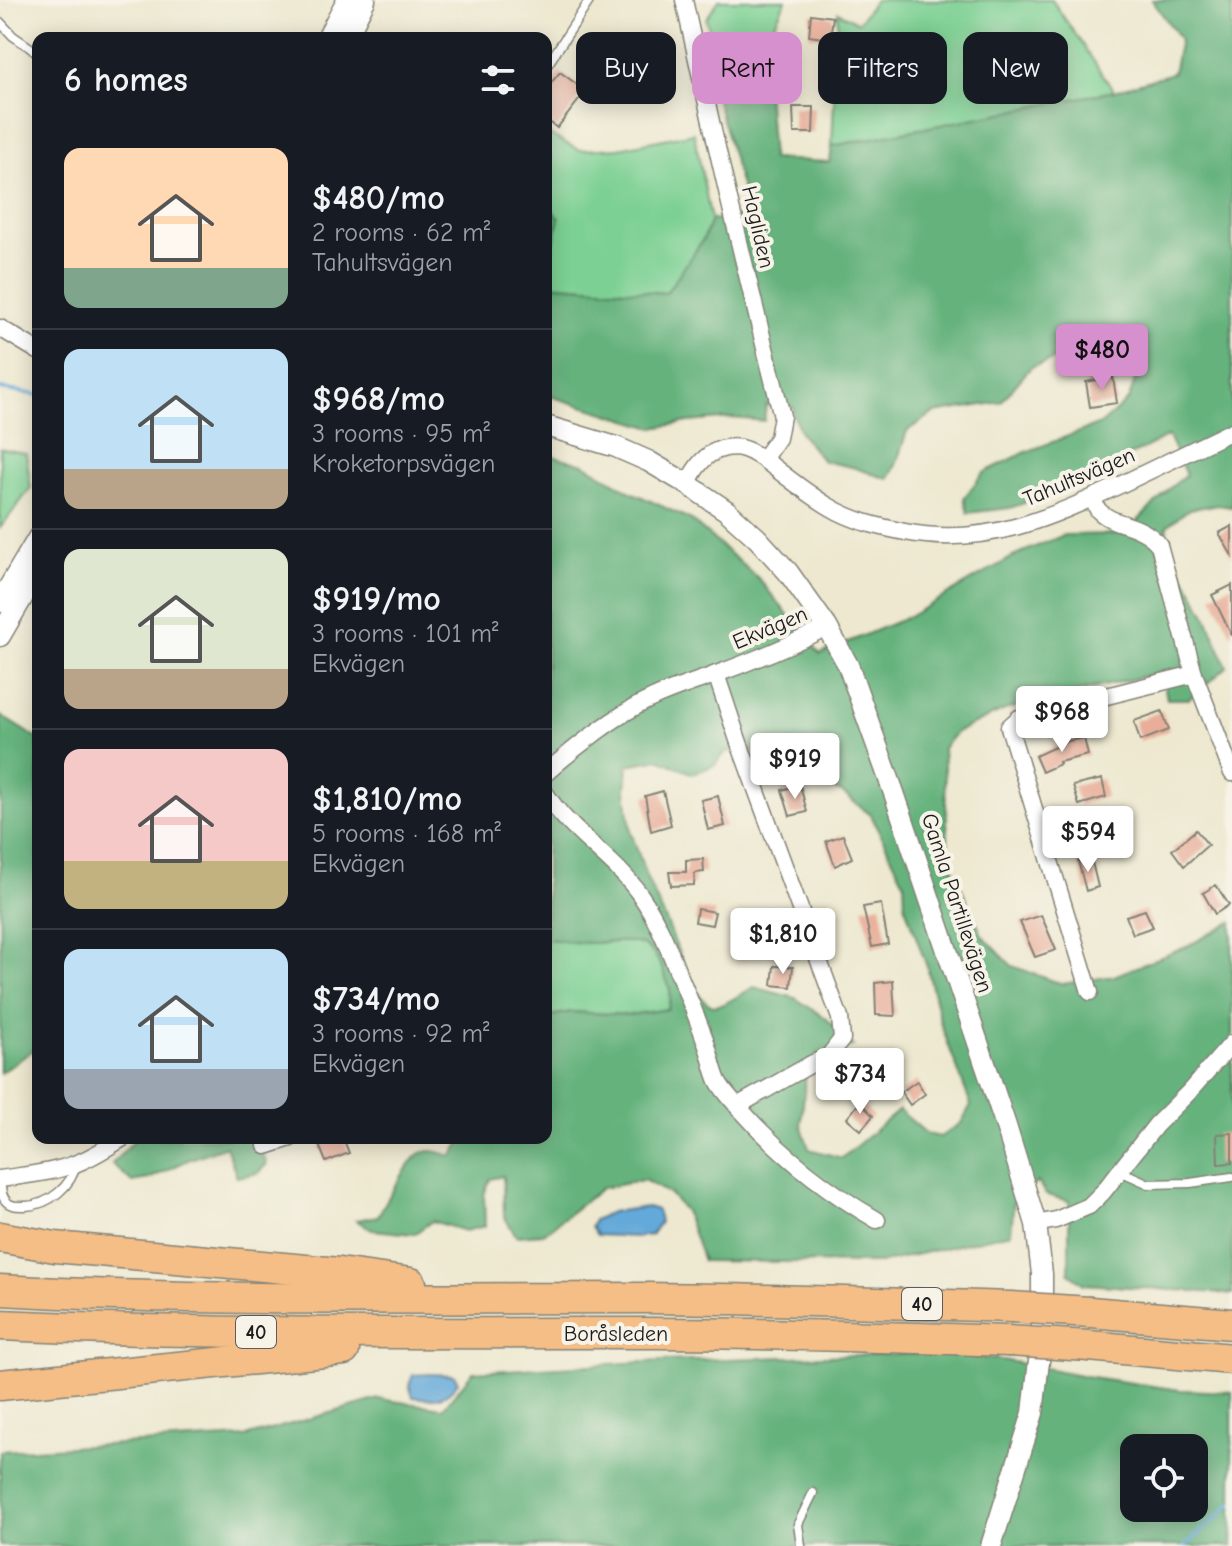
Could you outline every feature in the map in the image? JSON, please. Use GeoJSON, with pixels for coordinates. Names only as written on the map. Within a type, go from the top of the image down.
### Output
{"type":"FeatureCollection","features":[{"type":"Feature","properties":{"kind":"highway"},"geometry":{"type":"LineString","coordinates":[[0,1237],[55,1247],[339,1273],[516,1299]]}},
{"type":"Feature","properties":{"kind":"highway","name":"Boråsleden"},"geometry":{"type":"LineString","coordinates":[[0,1290],[129,1296],[834,1301],[1011,1307],[1232,1324]]}},
{"type":"Feature","properties":{"kind":"highway","name":"Boråsleden"},"geometry":{"type":"LineString","coordinates":[[0,1325],[297,1333],[837,1335],[1008,1341],[1232,1359]]}},
{"type":"Feature","properties":{"kind":"highway"},"geometry":{"type":"LineString","coordinates":[[0,1385],[513,1334]]}},
{"type":"Feature","properties":{"kind":"street"},"geometry":{"type":"LineString","coordinates":[[330,32],[347,0]]}},
{"type":"Feature","properties":{"kind":"street"},"geometry":{"type":"LineString","coordinates":[[349,32],[365,0]]}},
{"type":"Feature","properties":{"kind":"street","name":"Hagliden"},"geometry":{"type":"LineString","coordinates":[[684,0],[732,219],[782,416],[778,438],[763,459]]}},
{"type":"Feature","properties":{"kind":"street"},"geometry":{"type":"LineString","coordinates":[[0,328],[32,347]]}},
{"type":"Feature","properties":{"kind":"street"},"geometry":{"type":"LineString","coordinates":[[20,339],[32,343]]}},
{"type":"Feature","properties":{"kind":"street","name":"Gamla Partillevägen"},"geometry":{"type":"LineString","coordinates":[[552,428],[616,447],[648,461],[687,484],[746,527],[807,596],[848,665],[879,747],[1036,1224],[1042,1274],[1042,1335],[1033,1413],[991,1546]]}},
{"type":"Feature","properties":{"kind":"street","name":"Tahultsvägen"},"geometry":{"type":"LineString","coordinates":[[687,484],[710,454],[720,449],[741,448],[763,459],[832,509],[885,528],[945,537],[994,532],[1036,522],[1093,499],[1232,431]]}},
{"type":"Feature","properties":{"kind":"street"},"geometry":{"type":"LineString","coordinates":[[1093,499],[1098,510],[1140,529],[1159,545],[1194,674],[1232,773]]}},
{"type":"Feature","properties":{"kind":"street"},"geometry":{"type":"LineString","coordinates":[[0,602],[32,548]]}},
{"type":"Feature","properties":{"kind":"street"},"geometry":{"type":"LineString","coordinates":[[0,636],[32,581]]}},
{"type":"Feature","properties":{"kind":"street","name":"Ekvägen"},"geometry":{"type":"LineString","coordinates":[[737,1106],[828,1057],[842,1039],[840,1018],[716,674],[827,627]]}},
{"type":"Feature","properties":{"kind":"street"},"geometry":{"type":"LineString","coordinates":[[552,768],[624,714],[660,695],[716,674]]}},
{"type":"Feature","properties":{"kind":"street"},"geometry":{"type":"LineString","coordinates":[[1090,992],[1009,727],[1019,718],[1194,674]]}},
{"type":"Feature","properties":{"kind":"street"},"geometry":{"type":"LineString","coordinates":[[552,804],[641,896],[665,941],[719,1082],[737,1106],[780,1150],[856,1208],[877,1220]]}},
{"type":"Feature","properties":{"kind":"street"},"geometry":{"type":"LineString","coordinates":[[1036,1224],[1056,1220],[1089,1206],[1156,1125],[1232,1043]]}},
{"type":"Feature","properties":{"kind":"street"},"geometry":{"type":"LineString","coordinates":[[0,1179],[76,1164],[114,1144]]}},
{"type":"Feature","properties":{"kind":"street"},"geometry":{"type":"LineString","coordinates":[[266,1146],[272,1144]]}},
{"type":"Feature","properties":{"kind":"lane"},"geometry":{"type":"LineString","coordinates":[[552,58],[590,0]]}},
{"type":"Feature","properties":{"kind":"lane"},"geometry":{"type":"LineString","coordinates":[[0,22],[32,49]]}},
{"type":"Feature","properties":{"kind":"lane"},"geometry":{"type":"LineString","coordinates":[[0,1179],[2,1194],[8,1204],[17,1207],[36,1205],[57,1194],[74,1175],[76,1164]]}},
{"type":"Feature","properties":{"kind":"lane"},"geometry":{"type":"LineString","coordinates":[[1119,1170],[1149,1184],[1190,1183],[1232,1177]]}},
{"type":"Feature","properties":{"kind":"lane"},"geometry":{"type":"LineString","coordinates":[[801,1546],[798,1524],[813,1493]]}},
{"type":"Feature","properties":{"kind":"green space"},"geometry":{"type":"Polygon","coordinates":[[[719,0],[786,0],[771,32],[710,32],[706,19],[719,0]]]}},
{"type":"Feature","properties":{"kind":"green space"},"geometry":{"type":"Polygon","coordinates":[[[875,0],[1052,0],[1114,91],[1068,100],[1068,32],[963,32],[963,104],[1047,104],[832,146],[834,104],[947,104],[947,32],[837,32],[838,12],[858,23],[875,0]]]}},
{"type":"Feature","properties":{"kind":"green space"},"geometry":{"type":"Polygon","coordinates":[[[1152,0],[1232,0],[1232,507],[1218,505],[1189,509],[1167,526],[1168,547],[1206,615],[1227,667],[1189,699],[1167,699],[1162,672],[1007,709],[956,732],[943,748],[949,858],[982,935],[1012,966],[1062,984],[1114,976],[1186,947],[1232,922],[1232,1294],[1084,1284],[1069,1273],[1069,1201],[1046,1195],[1038,1182],[1014,1199],[1011,1233],[880,1263],[703,1261],[685,1211],[670,1194],[644,1180],[602,1188],[543,1234],[516,1236],[504,1216],[503,1176],[490,1179],[484,1195],[485,1226],[465,1231],[432,1221],[414,1234],[372,1230],[356,1220],[378,1216],[404,1173],[421,1153],[433,1151],[452,1156],[460,1144],[552,1144],[552,1016],[571,1012],[629,1015],[668,1009],[670,1003],[670,991],[658,960],[643,945],[552,940],[552,456],[584,464],[629,491],[690,519],[758,578],[820,654],[910,616],[1018,554],[1064,535],[1125,534],[1186,475],[1168,436],[1064,489],[1010,508],[968,513],[964,498],[983,473],[1026,452],[1103,423],[1129,399],[1135,380],[1131,361],[1117,350],[1077,352],[1031,367],[1001,402],[934,413],[907,431],[888,479],[823,461],[801,434],[793,407],[766,405],[764,421],[732,418],[653,428],[552,396],[552,284],[666,293],[704,238],[711,220],[749,215],[718,104],[768,104],[772,159],[830,162],[832,146],[1047,104],[1068,104],[1068,100],[1114,91],[1173,73],[1180,39],[1152,0]],[[753,750],[726,752],[715,765],[693,774],[659,759],[628,765],[626,790],[631,832],[648,881],[693,989],[706,1002],[713,1006],[724,1004],[754,987],[795,998],[827,1019],[853,1046],[807,1066],[801,1124],[809,1149],[842,1158],[899,1110],[927,1134],[940,1137],[961,1123],[971,1105],[941,1025],[927,967],[905,906],[904,882],[871,815],[841,792],[812,783],[791,770],[760,771],[753,750]]]}},
{"type":"Feature","properties":{"kind":"green space"},"geometry":{"type":"Polygon","coordinates":[[[694,133],[711,220],[704,238],[666,293],[552,285],[552,136],[579,150],[619,148],[694,133]]]}},
{"type":"Feature","properties":{"kind":"green space"},"geometry":{"type":"Polygon","coordinates":[[[552,211],[559,218],[552,250],[552,211]]]}},
{"type":"Feature","properties":{"kind":"green space"},"geometry":{"type":"Polygon","coordinates":[[[0,448],[26,453],[31,488],[0,528],[0,448]]]}},
{"type":"Feature","properties":{"kind":"green space"},"geometry":{"type":"Polygon","coordinates":[[[1,716],[32,735],[32,1051],[0,1073],[1,716]]]}},
{"type":"Feature","properties":{"kind":"green space"},"geometry":{"type":"Polygon","coordinates":[[[552,940],[585,943],[634,942],[643,945],[658,959],[670,990],[668,1009],[629,1015],[571,1012],[552,1016],[552,940]]]}},
{"type":"Feature","properties":{"kind":"green space"},"geometry":{"type":"Polygon","coordinates":[[[130,1144],[259,1144],[267,1164],[258,1173],[237,1177],[226,1146],[149,1179],[132,1182],[112,1164],[130,1144]]]}},
{"type":"Feature","properties":{"kind":"green space"},"geometry":{"type":"Polygon","coordinates":[[[927,1353],[1003,1360],[1180,1390],[1232,1392],[1232,1546],[0,1546],[0,1451],[245,1437],[379,1399],[443,1408],[473,1372],[661,1361],[927,1353]]]}},
{"type":"Feature","properties":{"kind":"water"},"geometry":{"type":"Polygon","coordinates":[[[647,1207],[657,1210],[660,1222],[651,1235],[597,1235],[591,1227],[594,1220],[611,1212],[647,1207]]]}},
{"type":"Feature","properties":{"kind":"water"},"geometry":{"type":"Polygon","coordinates":[[[413,1375],[454,1375],[458,1382],[449,1392],[438,1397],[413,1397],[409,1385],[413,1375]]]}},
{"type":"Feature","properties":{"kind":"building"},"geometry":{"type":"Polygon","coordinates":[[[811,14],[833,17],[831,32],[818,32],[818,37],[809,36],[811,14]]]}},
{"type":"Feature","properties":{"kind":"building"},"geometry":{"type":"Polygon","coordinates":[[[560,72],[576,84],[576,104],[557,128],[552,124],[552,82],[560,72]]]}},
{"type":"Feature","properties":{"kind":"building"},"geometry":{"type":"Polygon","coordinates":[[[793,107],[814,107],[813,133],[794,133],[793,107]]]}},
{"type":"Feature","properties":{"kind":"building"},"geometry":{"type":"Polygon","coordinates":[[[1113,377],[1117,403],[1090,407],[1086,382],[1113,377]]]}},
{"type":"Feature","properties":{"kind":"building"},"geometry":{"type":"Polygon","coordinates":[[[1232,526],[1232,556],[1219,533],[1232,526]]]}},
{"type":"Feature","properties":{"kind":"building"},"geometry":{"type":"Polygon","coordinates":[[[1232,585],[1232,636],[1212,595],[1232,585]]]}},
{"type":"Feature","properties":{"kind":"building"},"geometry":{"type":"Polygon","coordinates":[[[1162,711],[1169,730],[1140,741],[1134,721],[1162,711]]]}},
{"type":"Feature","properties":{"kind":"building"},"geometry":{"type":"Polygon","coordinates":[[[1084,738],[1088,755],[1059,762],[1042,772],[1035,756],[1068,741],[1084,738]]]}},
{"type":"Feature","properties":{"kind":"building"},"geometry":{"type":"Polygon","coordinates":[[[1102,779],[1106,797],[1079,805],[1073,786],[1102,779]]]}},
{"type":"Feature","properties":{"kind":"building"},"geometry":{"type":"Polygon","coordinates":[[[800,785],[807,812],[790,816],[782,790],[800,785]]]}},
{"type":"Feature","properties":{"kind":"building"},"geometry":{"type":"Polygon","coordinates":[[[663,791],[671,825],[651,831],[645,796],[663,791]]]}},
{"type":"Feature","properties":{"kind":"building"},"geometry":{"type":"Polygon","coordinates":[[[718,796],[725,826],[708,830],[701,800],[718,796]]]}},
{"type":"Feature","properties":{"kind":"building"},"geometry":{"type":"Polygon","coordinates":[[[1196,830],[1208,845],[1184,866],[1172,850],[1196,830]]]}},
{"type":"Feature","properties":{"kind":"building"},"geometry":{"type":"Polygon","coordinates":[[[843,835],[852,858],[835,866],[826,841],[843,835]]]}},
{"type":"Feature","properties":{"kind":"building"},"geometry":{"type":"Polygon","coordinates":[[[1091,858],[1098,887],[1086,891],[1078,861],[1091,858]]]}},
{"type":"Feature","properties":{"kind":"building"},"geometry":{"type":"Polygon","coordinates":[[[703,859],[704,872],[695,873],[694,885],[671,886],[669,872],[686,872],[686,860],[703,859]]]}},
{"type":"Feature","properties":{"kind":"building"},"geometry":{"type":"Polygon","coordinates":[[[1216,885],[1229,905],[1215,914],[1203,893],[1216,885]]]}},
{"type":"Feature","properties":{"kind":"building"},"geometry":{"type":"Polygon","coordinates":[[[881,904],[888,944],[872,947],[863,907],[881,904]]]}},
{"type":"Feature","properties":{"kind":"building"},"geometry":{"type":"Polygon","coordinates":[[[697,909],[715,912],[712,925],[695,922],[697,909]]]}},
{"type":"Feature","properties":{"kind":"building"},"geometry":{"type":"Polygon","coordinates":[[[1145,910],[1153,927],[1133,934],[1126,916],[1145,910]]]}},
{"type":"Feature","properties":{"kind":"building"},"geometry":{"type":"Polygon","coordinates":[[[1041,915],[1056,950],[1035,957],[1020,922],[1041,915]]]}},
{"type":"Feature","properties":{"kind":"building"},"geometry":{"type":"Polygon","coordinates":[[[774,966],[793,967],[791,987],[772,985],[774,966]]]}},
{"type":"Feature","properties":{"kind":"building"},"geometry":{"type":"Polygon","coordinates":[[[893,981],[895,1016],[876,1015],[875,983],[893,981]]]}},
{"type":"Feature","properties":{"kind":"building"},"geometry":{"type":"Polygon","coordinates":[[[917,1081],[925,1094],[910,1105],[901,1092],[917,1081]]]}},
{"type":"Feature","properties":{"kind":"building"},"geometry":{"type":"Polygon","coordinates":[[[860,1102],[873,1116],[861,1130],[847,1118],[860,1102]]]}},
{"type":"Feature","properties":{"kind":"building"},"geometry":{"type":"Polygon","coordinates":[[[1232,1133],[1232,1163],[1218,1164],[1217,1134],[1232,1133]]]}},
{"type":"Feature","properties":{"kind":"building"},"geometry":{"type":"Polygon","coordinates":[[[345,1144],[349,1153],[326,1162],[319,1145],[345,1144]]]}},
{"type":"Feature","properties":{"kind":"waterway"},"geometry":{"type":"LineString","coordinates":[[0,389],[32,394]]}},
{"type":"Feature","properties":{"kind":"waterway"},"geometry":{"type":"LineString","coordinates":[[1185,1546],[1232,1503]]}}]}
